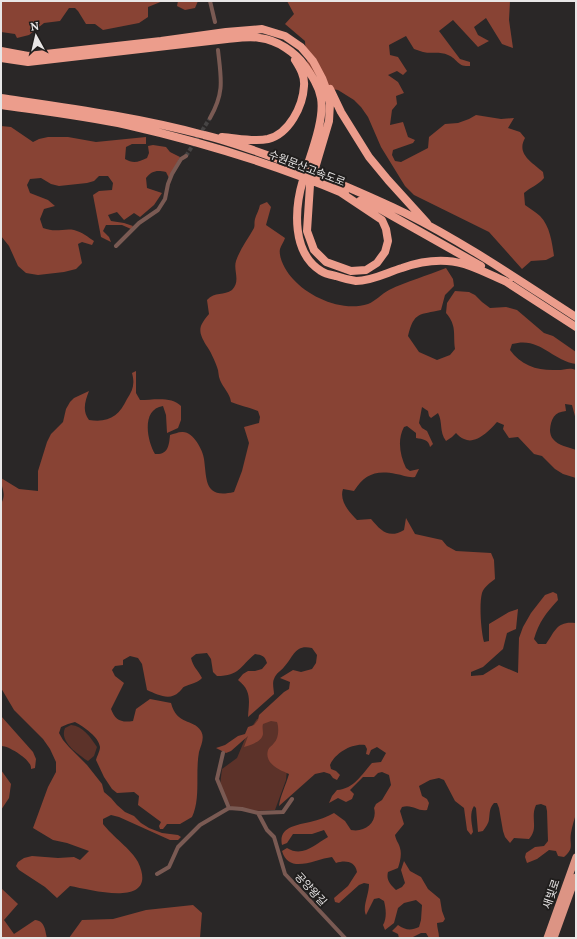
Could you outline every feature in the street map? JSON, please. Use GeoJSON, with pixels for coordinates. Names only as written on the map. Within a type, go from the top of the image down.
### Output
{"type":"FeatureCollection","features":[{"type":"Feature","properties":{"kind":"highway"},"geometry":{"type":"LineString","coordinates":[[1,51],[28,56],[262,29],[285,36],[302,47],[313,61],[332,93],[341,112],[369,157],[432,228]]}},
{"type":"Feature","properties":{"kind":"highway"},"geometry":{"type":"LineString","coordinates":[[1,58],[28,62],[227,39],[260,38],[282,46],[289,50],[302,62],[314,80],[321,98],[318,129],[302,182],[299,200],[297,225],[300,243],[307,259],[322,272],[344,279],[357,281],[377,277],[404,267],[431,261],[448,261],[472,266],[509,283]]}},
{"type":"Feature","properties":{"kind":"highway"},"geometry":{"type":"LineString","coordinates":[[206,135],[254,140],[269,139],[286,128],[299,108],[304,86],[303,75],[296,61],[282,46]]}},
{"type":"Feature","properties":{"kind":"highway"},"geometry":{"type":"LineString","coordinates":[[322,78],[330,103],[329,121],[310,184],[307,231],[314,250],[326,262],[351,271],[366,270],[377,263],[385,252],[388,241],[386,229],[382,220],[340,192]]}},
{"type":"Feature","properties":{"kind":"highway","name":"수원문산고속도로"},"geometry":{"type":"LineString","coordinates":[[1,98],[126,118],[206,135],[274,158],[298,171]]}},
{"type":"Feature","properties":{"kind":"highway","name":"수원문산고속도로"},"geometry":{"type":"LineString","coordinates":[[1,105],[125,124],[191,140],[298,171],[372,198],[432,228],[482,256],[576,317]]}},
{"type":"Feature","properties":{"kind":"highway","name":"수원문산고속도로"},"geometry":{"type":"LineString","coordinates":[[318,179],[340,192],[380,209],[461,254],[509,283],[576,327]]}},
{"type":"Feature","properties":{"kind":"highway","name":"새빛로"},"geometry":{"type":"LineString","coordinates":[[548,938],[576,857]]}},
{"type":"Feature","properties":{"kind":"highway","name":"새빛로"},"geometry":{"type":"LineString","coordinates":[[554,938],[576,877]]}},
{"type":"Feature","properties":{"kind":"street"},"geometry":{"type":"LineString","coordinates":[[210,1],[215,22]]}},
{"type":"Feature","properties":{"kind":"street"},"geometry":{"type":"LineString","coordinates":[[210,118],[218,102],[220,93],[221,80],[218,50]]}},
{"type":"Feature","properties":{"kind":"street"},"geometry":{"type":"LineString","coordinates":[[116,246],[139,223],[158,210],[165,199],[172,174],[181,159],[186,156]]}},
{"type":"Feature","properties":{"kind":"street"},"geometry":{"type":"LineString","coordinates":[[223,753],[217,779],[229,808]]}},
{"type":"Feature","properties":{"kind":"street"},"geometry":{"type":"LineString","coordinates":[[157,874],[169,867],[178,847],[200,825],[229,808],[242,809],[258,813],[283,812],[292,799]]}},
{"type":"Feature","properties":{"kind":"street","name":"공양왕길"},"geometry":{"type":"LineString","coordinates":[[258,813],[267,830],[274,837],[285,874],[345,938]]}},
{"type":"Feature","properties":{"kind":"shaded area"},"geometry":{"type":"Polygon","coordinates":[[[1,1],[163,1],[148,7],[148,17],[139,23],[103,30],[95,24],[86,24],[75,8],[69,8],[60,21],[44,23],[29,35],[17,38],[15,34],[1,32],[1,1]]]}},
{"type":"Feature","properties":{"kind":"shaded area"},"geometry":{"type":"Polygon","coordinates":[[[178,1],[198,1],[195,8],[185,10],[177,6],[178,1]]]}},
{"type":"Feature","properties":{"kind":"shaded area"},"geometry":{"type":"Polygon","coordinates":[[[287,1],[510,1],[509,20],[513,48],[502,44],[486,18],[474,27],[478,35],[489,41],[478,47],[453,20],[439,31],[460,59],[470,62],[470,66],[462,65],[445,54],[426,53],[414,49],[406,36],[389,45],[390,55],[398,57],[407,71],[403,75],[397,71],[388,75],[398,82],[404,93],[396,96],[397,104],[392,110],[390,125],[403,122],[408,137],[415,140],[413,143],[393,150],[392,155],[395,161],[401,162],[428,148],[429,137],[445,124],[458,123],[476,115],[501,119],[514,118],[508,128],[520,132],[525,138],[522,149],[526,157],[543,172],[544,178],[524,193],[525,205],[537,213],[546,225],[550,235],[554,256],[546,260],[531,261],[522,269],[489,232],[414,195],[405,186],[381,147],[368,117],[361,107],[354,100],[338,90],[321,87],[318,76],[308,65],[305,41],[285,24],[294,14],[287,1]]]}},
{"type":"Feature","properties":{"kind":"shaded area"},"geometry":{"type":"Polygon","coordinates":[[[1,126],[11,127],[33,142],[48,137],[68,137],[96,142],[146,137],[146,144],[132,144],[126,147],[125,159],[131,162],[136,162],[147,158],[149,153],[148,146],[153,145],[166,147],[170,152],[180,157],[169,178],[166,172],[160,171],[152,172],[146,178],[147,188],[162,193],[154,205],[140,217],[134,213],[124,220],[117,212],[108,215],[111,221],[133,226],[131,229],[122,225],[106,225],[103,231],[109,237],[111,242],[101,237],[93,195],[99,191],[112,190],[113,183],[108,176],[99,176],[94,181],[87,183],[59,186],[51,184],[41,178],[30,179],[27,185],[30,193],[48,200],[55,206],[44,209],[40,219],[43,228],[52,230],[74,230],[82,233],[94,241],[92,245],[82,242],[78,244],[82,263],[76,269],[38,275],[26,273],[18,266],[9,246],[1,236],[1,126]]]}},
{"type":"Feature","properties":{"kind":"shaded area"},"geometry":{"type":"Polygon","coordinates":[[[267,202],[271,207],[266,225],[285,238],[280,248],[280,257],[286,269],[300,286],[308,292],[328,302],[348,306],[368,304],[396,287],[446,268],[453,279],[454,286],[445,295],[441,310],[419,316],[410,328],[408,336],[419,352],[437,360],[450,355],[455,349],[452,322],[446,313],[447,303],[455,291],[469,292],[475,295],[490,308],[506,307],[517,310],[544,333],[553,336],[576,352],[576,364],[567,362],[530,343],[522,342],[512,344],[510,350],[525,364],[537,368],[544,370],[576,370],[576,420],[572,405],[565,404],[566,411],[559,413],[554,417],[550,430],[551,436],[555,441],[561,445],[576,450],[576,478],[563,474],[555,469],[542,456],[534,454],[518,437],[509,438],[503,429],[504,425],[497,422],[482,436],[473,440],[462,438],[456,433],[446,441],[442,434],[438,413],[431,418],[428,411],[422,407],[419,423],[422,428],[427,431],[433,444],[430,447],[427,441],[416,438],[416,433],[407,426],[404,427],[400,442],[402,458],[406,468],[410,471],[419,469],[415,477],[408,477],[399,474],[377,473],[367,477],[354,491],[343,489],[342,493],[342,498],[348,510],[357,520],[371,519],[378,527],[390,534],[399,533],[404,530],[406,518],[415,534],[442,540],[447,546],[456,551],[491,553],[494,560],[495,579],[487,585],[481,598],[481,625],[484,642],[489,641],[489,624],[509,612],[518,609],[516,629],[507,633],[503,649],[483,667],[471,672],[471,676],[483,675],[499,665],[518,673],[519,638],[531,613],[545,595],[553,592],[557,594],[558,600],[546,614],[538,628],[534,639],[538,644],[546,644],[554,631],[560,625],[575,623],[576,621],[576,814],[571,833],[571,848],[567,854],[564,857],[558,856],[556,851],[549,850],[537,859],[527,863],[525,857],[526,853],[535,847],[544,846],[548,841],[547,811],[546,806],[541,804],[536,805],[534,810],[534,827],[532,835],[529,839],[514,838],[510,843],[505,837],[503,831],[497,803],[494,803],[491,807],[488,824],[483,831],[478,832],[476,808],[474,806],[471,816],[473,832],[471,835],[467,830],[464,808],[455,801],[444,780],[439,778],[430,780],[419,786],[422,796],[427,799],[429,803],[427,810],[406,806],[402,807],[400,811],[404,824],[395,835],[401,850],[400,858],[398,868],[388,872],[388,880],[396,890],[402,887],[405,883],[401,870],[404,861],[410,871],[421,877],[428,889],[440,899],[445,919],[443,922],[437,923],[439,938],[429,938],[426,933],[421,933],[411,938],[399,938],[398,934],[392,931],[398,925],[408,929],[419,927],[422,905],[416,900],[404,903],[398,908],[394,923],[385,930],[383,925],[386,913],[384,901],[379,898],[374,899],[366,915],[365,905],[369,884],[364,883],[359,885],[339,903],[335,902],[334,898],[348,886],[357,872],[356,868],[349,862],[336,863],[332,857],[303,864],[296,864],[285,858],[282,851],[287,848],[293,851],[304,851],[328,837],[324,830],[312,834],[293,834],[287,843],[282,845],[283,834],[290,828],[329,816],[334,813],[345,821],[351,830],[361,830],[369,825],[374,818],[374,808],[376,804],[382,800],[391,785],[389,775],[382,772],[378,773],[374,777],[363,777],[350,790],[354,794],[352,799],[346,802],[338,798],[329,803],[337,790],[353,784],[372,763],[381,762],[386,753],[377,747],[371,750],[369,755],[366,754],[367,749],[365,745],[350,747],[340,753],[330,765],[331,769],[340,775],[337,780],[330,774],[324,772],[315,774],[279,806],[289,774],[274,766],[268,759],[267,755],[269,748],[276,741],[278,736],[277,722],[271,721],[263,724],[262,737],[252,744],[244,747],[248,736],[231,751],[226,753],[216,748],[225,745],[238,736],[245,734],[248,727],[254,725],[258,720],[259,715],[289,689],[290,682],[280,678],[293,670],[301,672],[312,669],[316,663],[317,655],[312,648],[306,647],[298,649],[295,652],[275,677],[273,682],[274,694],[248,717],[248,692],[238,680],[248,671],[262,669],[267,663],[261,655],[255,654],[239,670],[231,674],[217,676],[213,672],[211,659],[207,653],[196,654],[191,658],[194,666],[202,678],[197,682],[184,687],[175,695],[168,697],[147,690],[142,664],[138,658],[130,656],[123,660],[123,665],[115,666],[112,670],[115,676],[124,683],[111,709],[114,716],[125,722],[133,721],[136,709],[150,699],[171,703],[177,715],[181,719],[194,724],[201,731],[203,739],[199,752],[197,794],[195,810],[192,817],[180,824],[167,824],[163,829],[160,829],[159,826],[161,822],[138,805],[139,796],[134,792],[117,793],[112,789],[104,777],[96,760],[100,749],[99,743],[90,733],[75,722],[61,727],[59,733],[63,740],[87,765],[102,784],[104,792],[125,812],[134,816],[149,828],[162,833],[178,835],[181,837],[178,840],[170,840],[119,817],[111,815],[103,819],[103,824],[138,862],[142,877],[140,886],[132,891],[107,893],[70,886],[57,898],[45,887],[19,870],[16,866],[18,862],[24,858],[32,856],[58,858],[74,857],[80,860],[89,851],[67,843],[53,840],[33,828],[48,787],[56,772],[56,762],[43,739],[14,710],[1,688],[1,504],[4,494],[1,478],[19,489],[38,491],[38,471],[47,442],[51,434],[63,422],[66,409],[70,402],[74,398],[89,391],[85,402],[85,413],[89,420],[96,421],[108,419],[117,414],[131,393],[133,387],[132,373],[136,371],[136,393],[140,400],[168,400],[181,406],[181,420],[178,428],[167,433],[166,415],[163,406],[156,408],[151,413],[148,434],[155,454],[163,453],[167,449],[170,435],[180,432],[186,433],[194,438],[202,451],[207,481],[212,490],[217,493],[234,492],[242,471],[249,443],[244,427],[259,423],[260,417],[258,411],[231,402],[220,380],[218,370],[200,329],[209,314],[207,300],[213,295],[229,292],[235,287],[236,261],[254,228],[255,219],[260,205],[267,202]]]}},
{"type":"Feature","properties":{"kind":"shaded area"},"geometry":{"type":"Polygon","coordinates":[[[276,715],[289,749],[286,780],[275,810],[253,811],[231,807],[220,785],[222,769],[237,758],[247,734],[257,719],[276,715]]]}},
{"type":"Feature","properties":{"kind":"shaded area"},"geometry":{"type":"Polygon","coordinates":[[[1,716],[33,752],[36,759],[35,768],[31,769],[31,765],[16,752],[7,747],[1,746],[1,716]]]}},
{"type":"Feature","properties":{"kind":"shaded area"},"geometry":{"type":"Polygon","coordinates":[[[71,725],[83,730],[97,747],[94,756],[88,761],[79,755],[67,743],[64,733],[65,728],[71,725]]]}},
{"type":"Feature","properties":{"kind":"shaded area"},"geometry":{"type":"Polygon","coordinates":[[[1,770],[11,784],[9,798],[1,810],[1,770]]]}},
{"type":"Feature","properties":{"kind":"shaded area"},"geometry":{"type":"Polygon","coordinates":[[[1,888],[18,904],[4,920],[14,934],[35,920],[43,924],[47,938],[1,938],[1,888]]]}},
{"type":"Feature","properties":{"kind":"shaded area"},"geometry":{"type":"Polygon","coordinates":[[[193,905],[202,913],[200,938],[69,938],[82,920],[113,919],[146,910],[193,905]]]}},
{"type":"Feature","properties":{"kind":"tunnel"},"geometry":{"type":"LineString","coordinates":[[186,156],[210,118]]}}]}
